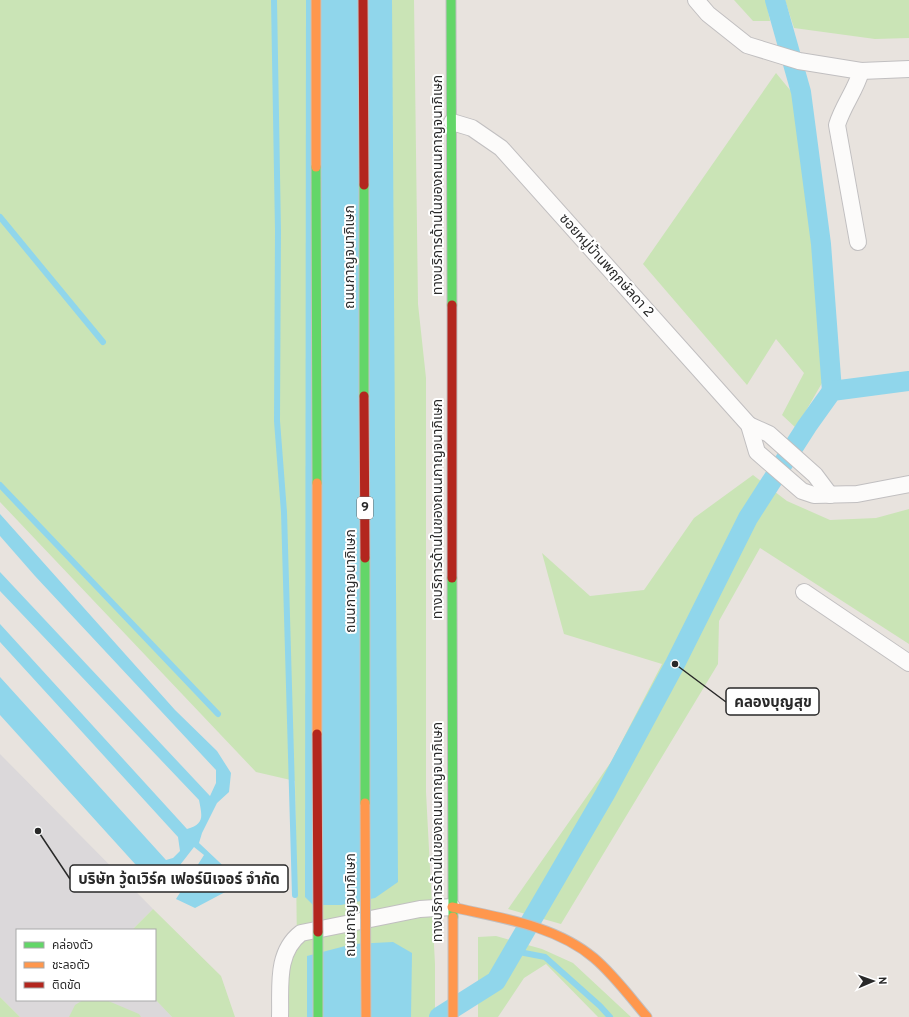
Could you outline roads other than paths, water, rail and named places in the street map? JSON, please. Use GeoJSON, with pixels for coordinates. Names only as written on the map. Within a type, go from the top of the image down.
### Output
{"type":"FeatureCollection","features":[{"type":"Feature","properties":{"kind":"main road"},"geometry":{"type":"LineString","coordinates":[[316,0],[318,1017]]}},
{"type":"Feature","properties":{"kind":"main road","name":"ถนนกาญจนาภิเษก"},"geometry":{"type":"LineString","coordinates":[[364,0],[366,1017]]}},
{"type":"Feature","properties":{"kind":"main road","name":"ทางบริการด้านในของถนนกาญจนาภิเษก"},"geometry":{"type":"LineString","coordinates":[[452,0],[453,1017]]}},
{"type":"Feature","properties":{"kind":"main road"},"geometry":{"type":"LineString","coordinates":[[452,907],[514,922],[552,934],[585,950],[604,967],[647,1017]]}},
{"type":"Feature","properties":{"kind":"street"},"geometry":{"type":"LineString","coordinates":[[696,0],[708,14],[747,45],[799,61],[861,71],[909,69]]}},
{"type":"Feature","properties":{"kind":"street"},"geometry":{"type":"LineString","coordinates":[[858,242],[837,125],[840,113],[857,84],[861,71]]}},
{"type":"Feature","properties":{"kind":"street","name":"ซอยหมู่บ้านพฤกษ์ลดา 2"},"geometry":{"type":"LineString","coordinates":[[452,122],[472,128],[500,148],[749,425],[769,434],[815,475],[830,495]]}},
{"type":"Feature","properties":{"kind":"street","name":"ซอยหมู่บ้านพฤกษ์ลดา 2"},"geometry":{"type":"LineString","coordinates":[[749,425],[757,452],[802,491],[814,495],[830,495]]}},
{"type":"Feature","properties":{"kind":"street"},"geometry":{"type":"LineString","coordinates":[[830,495],[857,494],[909,484]]}},
{"type":"Feature","properties":{"kind":"street"},"geometry":{"type":"LineString","coordinates":[[804,592],[909,663]]}},
{"type":"Feature","properties":{"kind":"street"},"geometry":{"type":"LineString","coordinates":[[280,1017],[280,982],[282,960],[287,948],[301,933],[420,909],[452,907]]}},
{"type":"Feature","properties":{"kind":"water"},"geometry":{"type":"Polygon","coordinates":[[[306,0],[392,0],[398,882],[375,898],[341,905],[313,905],[305,897],[306,0]]]}},
{"type":"Feature","properties":{"kind":"water"},"geometry":{"type":"Polygon","coordinates":[[[0,514],[175,710],[217,751],[231,773],[229,792],[217,803],[202,833],[199,843],[235,877],[229,890],[195,908],[176,899],[204,855],[194,847],[166,883],[155,886],[0,715],[0,677],[166,860],[173,858],[180,851],[178,837],[0,642],[0,624],[187,829],[197,825],[201,819],[199,800],[0,591],[0,572],[210,796],[216,783],[216,770],[35,576],[0,536],[0,514]]]}},
{"type":"Feature","properties":{"kind":"water"},"geometry":{"type":"Polygon","coordinates":[[[393,942],[412,953],[411,1017],[307,1017],[307,956],[353,944],[393,942]]]}},
{"type":"Feature","properties":{"kind":"waterway"},"geometry":{"type":"LineString","coordinates":[[274,0],[278,231],[277,421],[284,512],[295,895]]}},
{"type":"Feature","properties":{"kind":"waterway"},"geometry":{"type":"LineString","coordinates":[[775,0],[801,92],[821,244],[832,391]]}},
{"type":"Feature","properties":{"kind":"waterway"},"geometry":{"type":"LineString","coordinates":[[0,217],[103,342]]}},
{"type":"Feature","properties":{"kind":"waterway"},"geometry":{"type":"LineString","coordinates":[[439,1017],[496,981],[605,794],[675,664],[748,518],[807,426],[832,391],[909,381]]}},
{"type":"Feature","properties":{"kind":"waterway"},"geometry":{"type":"LineString","coordinates":[[0,485],[218,714]]}},
{"type":"Feature","properties":{"kind":"waterway"},"geometry":{"type":"LineString","coordinates":[[514,951],[545,957],[600,1006],[610,1017]]}},
{"type":"Feature","properties":{"kind":"place","name":"คลองบุญสุข"},"geometry":{"type":"Point","coordinates":[675,664]}},
{"type":"Feature","properties":{"kind":"place","name":"บริษัท วู้ดเวิร์ค เฟอร์นิเจอร์ จำกัด"},"geometry":{"type":"Point","coordinates":[38,831]}}]}
